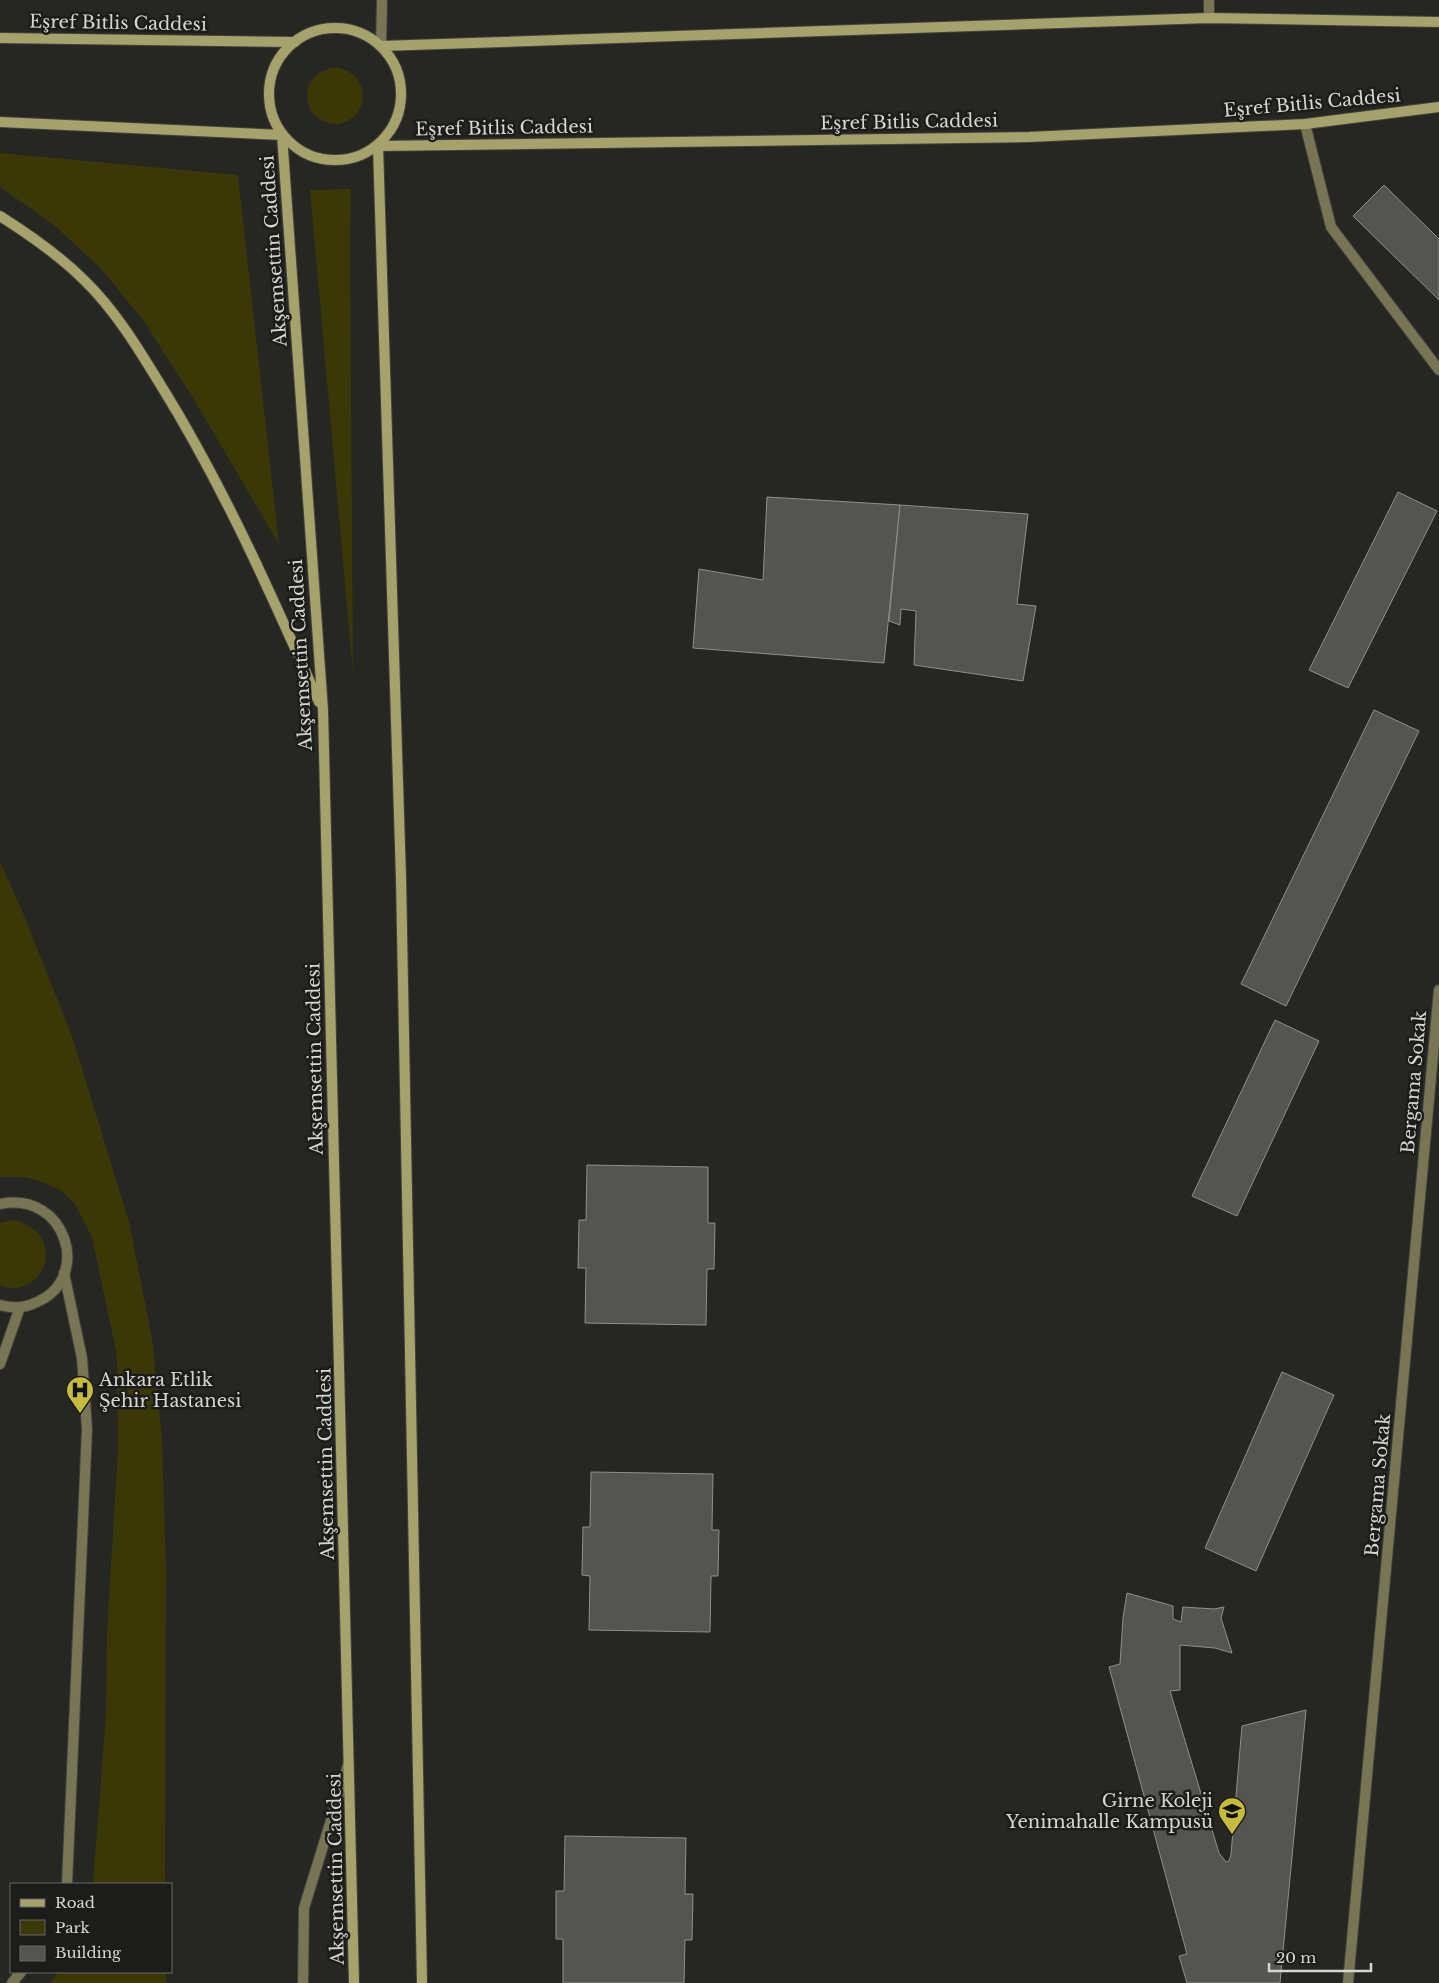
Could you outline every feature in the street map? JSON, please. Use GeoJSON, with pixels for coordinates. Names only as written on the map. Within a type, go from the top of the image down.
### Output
{"type":"FeatureCollection","features":[{"type":"Feature","properties":{"kind":"main road"},"geometry":{"type":"LineString","coordinates":[[381,46],[1209,18],[1439,22]]}},
{"type":"Feature","properties":{"kind":"main road","name":"Eşref Bitlis Caddesi"},"geometry":{"type":"LineString","coordinates":[[340,28],[362,33],[381,46],[395,64],[402,85],[401,108],[393,129],[378,146],[360,157],[339,161],[318,159],[298,149],[282,135],[272,116],[268,95],[272,75],[281,55],[295,42],[317,30],[340,28]]}},
{"type":"Feature","properties":{"kind":"main road","name":"Eşref Bitlis Caddesi"},"geometry":{"type":"LineString","coordinates":[[0,38],[295,42]]}},
{"type":"Feature","properties":{"kind":"main road","name":"Eşref Bitlis Caddesi"},"geometry":{"type":"LineString","coordinates":[[378,146],[1029,137],[1305,124],[1439,107]]}},
{"type":"Feature","properties":{"kind":"main road"},"geometry":{"type":"LineString","coordinates":[[0,122],[282,135]]}},
{"type":"Feature","properties":{"kind":"main road","name":"Akşemsettin Caddesi"},"geometry":{"type":"LineString","coordinates":[[282,135],[323,710],[354,1983]]}},
{"type":"Feature","properties":{"kind":"main road"},"geometry":{"type":"LineString","coordinates":[[378,146],[401,878],[422,1983]]}},
{"type":"Feature","properties":{"kind":"main road"},"geometry":{"type":"LineString","coordinates":[[0,216],[42,244],[85,280],[131,337],[192,435],[242,530],[323,710]]}},
{"type":"Feature","properties":{"kind":"street"},"geometry":{"type":"LineString","coordinates":[[381,46],[382,0]]}},
{"type":"Feature","properties":{"kind":"street"},"geometry":{"type":"LineString","coordinates":[[1209,0],[1209,18]]}},
{"type":"Feature","properties":{"kind":"street"},"geometry":{"type":"LineString","coordinates":[[1305,124],[1331,227],[1439,370]]}},
{"type":"Feature","properties":{"kind":"street","name":"Bergama Sokak"},"geometry":{"type":"LineString","coordinates":[[1348,1983],[1439,990]]}},
{"type":"Feature","properties":{"kind":"street"},"geometry":{"type":"LineString","coordinates":[[0,1204],[11,1202],[29,1204],[45,1211],[57,1223],[65,1239],[68,1256],[64,1273],[56,1289],[42,1300],[26,1307],[8,1308],[0,1305]]}},
{"type":"Feature","properties":{"kind":"street"},"geometry":{"type":"LineString","coordinates":[[64,1273],[82,1358],[87,1430],[67,1883]]}},
{"type":"Feature","properties":{"kind":"street"},"geometry":{"type":"LineString","coordinates":[[0,1364],[20,1307]]}},
{"type":"Feature","properties":{"kind":"street"},"geometry":{"type":"LineString","coordinates":[[303,1983],[304,1908],[350,1759]]}},
{"type":"Feature","properties":{"kind":"street"},"geometry":{"type":"LineString","coordinates":[[12,1983],[20,1973]]}},
{"type":"Feature","properties":{"kind":"green space"},"geometry":{"type":"Polygon","coordinates":[[[329,68],[341,68],[351,72],[359,80],[363,96],[359,112],[351,120],[341,124],[329,124],[319,120],[311,112],[307,102],[307,90],[311,80],[319,72],[329,68]]]}},
{"type":"Feature","properties":{"kind":"green space"},"geometry":{"type":"Polygon","coordinates":[[[0,153],[238,175],[279,544],[193,398],[143,320],[101,269],[55,226],[0,187],[0,153]]]}},
{"type":"Feature","properties":{"kind":"green space"},"geometry":{"type":"Polygon","coordinates":[[[351,189],[350,243],[353,674],[310,190],[351,189]]]}},
{"type":"Feature","properties":{"kind":"green space"},"geometry":{"type":"Polygon","coordinates":[[[0,862],[21,908],[72,1036],[129,1222],[152,1338],[162,1439],[166,1568],[165,1883],[93,1883],[106,1714],[107,1631],[118,1449],[117,1356],[92,1237],[75,1204],[60,1190],[37,1180],[23,1177],[0,1177],[0,862]]]}},
{"type":"Feature","properties":{"kind":"green space"},"geometry":{"type":"Polygon","coordinates":[[[13,1220],[30,1227],[41,1237],[46,1250],[45,1263],[39,1275],[29,1284],[16,1288],[0,1286],[0,1223],[13,1220]]]}},
{"type":"Feature","properties":{"kind":"green space"},"geometry":{"type":"Polygon","coordinates":[[[58,1973],[166,1973],[166,1983],[50,1983],[58,1973]]]}},
{"type":"Feature","properties":{"kind":"building"},"geometry":{"type":"Polygon","coordinates":[[[1384,185],[1439,239],[1439,300],[1353,216],[1384,185]]]}},
{"type":"Feature","properties":{"kind":"building"},"geometry":{"type":"Polygon","coordinates":[[[1398,492],[1437,511],[1348,688],[1309,670],[1398,492]]]}},
{"type":"Feature","properties":{"kind":"building"},"geometry":{"type":"Polygon","coordinates":[[[767,497],[900,505],[884,663],[693,648],[699,569],[763,580],[767,497]]]}},
{"type":"Feature","properties":{"kind":"building"},"geometry":{"type":"Polygon","coordinates":[[[900,505],[1028,514],[1017,604],[1036,606],[1023,681],[914,665],[916,611],[901,609],[900,625],[889,621],[900,505]]]}},
{"type":"Feature","properties":{"kind":"building"},"geometry":{"type":"Polygon","coordinates":[[[1374,710],[1419,731],[1286,1006],[1241,984],[1374,710]]]}},
{"type":"Feature","properties":{"kind":"building"},"geometry":{"type":"Polygon","coordinates":[[[1275,1020],[1319,1041],[1237,1216],[1192,1196],[1275,1020]]]}},
{"type":"Feature","properties":{"kind":"building"},"geometry":{"type":"Polygon","coordinates":[[[587,1165],[708,1167],[708,1223],[715,1223],[714,1269],[707,1269],[706,1325],[585,1323],[586,1268],[578,1268],[579,1220],[586,1220],[587,1165]]]}},
{"type":"Feature","properties":{"kind":"building"},"geometry":{"type":"Polygon","coordinates":[[[1282,1372],[1334,1395],[1256,1571],[1205,1548],[1282,1372]]]}},
{"type":"Feature","properties":{"kind":"building"},"geometry":{"type":"Polygon","coordinates":[[[591,1472],[713,1474],[712,1530],[719,1530],[718,1576],[711,1576],[710,1632],[589,1630],[590,1576],[582,1575],[583,1527],[590,1527],[591,1472]]]}},
{"type":"Feature","properties":{"kind":"building"},"geometry":{"type":"Polygon","coordinates":[[[1127,1593],[1173,1606],[1173,1619],[1181,1622],[1183,1607],[1214,1609],[1224,1607],[1221,1618],[1232,1653],[1215,1648],[1180,1645],[1180,1690],[1170,1691],[1219,1853],[1226,1862],[1229,1861],[1231,1854],[1242,1726],[1306,1710],[1280,1983],[1187,1983],[1179,1956],[1187,1954],[1109,1667],[1120,1664],[1123,1618],[1127,1593]]]}},
{"type":"Feature","properties":{"kind":"building"},"geometry":{"type":"Polygon","coordinates":[[[565,1836],[686,1838],[685,1894],[693,1894],[692,1940],[685,1940],[684,1983],[563,1983],[563,1939],[556,1939],[556,1891],[564,1891],[565,1836]]]}},
{"type":"Feature","properties":{"kind":"place","name":"Ankara Etlik Şehir Hastanesi"},"geometry":{"type":"Point","coordinates":[80,1414]}},
{"type":"Feature","properties":{"kind":"place","name":"Girne Koleji Yenimahalle Kampusü"},"geometry":{"type":"Point","coordinates":[1232,1835]}}]}
